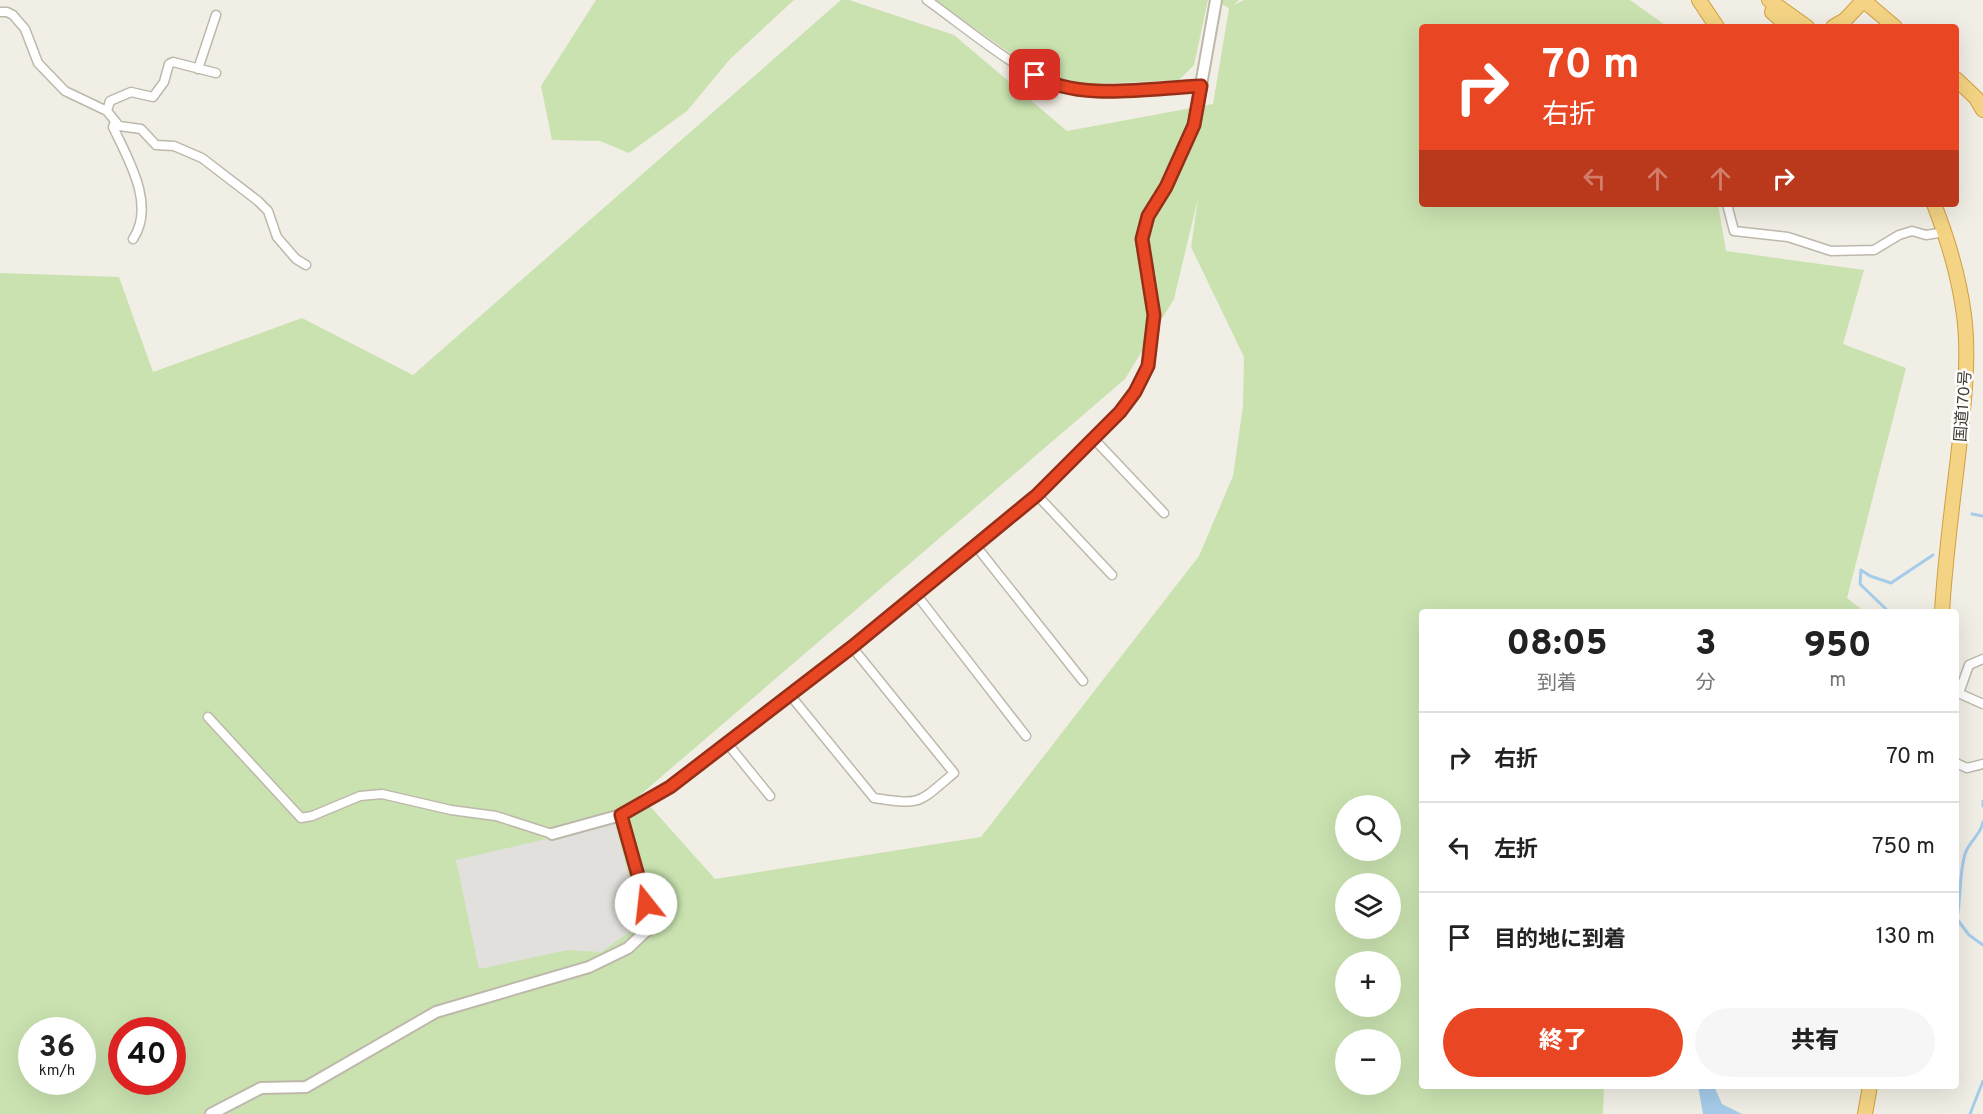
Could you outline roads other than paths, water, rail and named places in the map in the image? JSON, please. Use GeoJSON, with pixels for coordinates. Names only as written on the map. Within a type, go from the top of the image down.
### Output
{"type":"FeatureCollection","features":[{"type":"Feature","properties":{"kind":"highway"},"geometry":{"type":"LineString","coordinates":[[1692,0],[1707,24]]}},
{"type":"Feature","properties":{"kind":"highway"},"geometry":{"type":"LineString","coordinates":[[1699,0],[1715,24]]}},
{"type":"Feature","properties":{"kind":"highway"},"geometry":{"type":"LineString","coordinates":[[1760,0],[1769,18],[1776,24]]}},
{"type":"Feature","properties":{"kind":"highway"},"geometry":{"type":"LineString","coordinates":[[1760,0],[1786,24]]}},
{"type":"Feature","properties":{"kind":"highway"},"geometry":{"type":"LineString","coordinates":[[1769,0],[1803,24]]}},
{"type":"Feature","properties":{"kind":"highway"},"geometry":{"type":"LineString","coordinates":[[1838,24],[1865,2]]}},
{"type":"Feature","properties":{"kind":"highway"},"geometry":{"type":"LineString","coordinates":[[1854,24],[1865,2]]}},
{"type":"Feature","properties":{"kind":"highway"},"geometry":{"type":"LineString","coordinates":[[1865,2],[1891,24]]}},
{"type":"Feature","properties":{"kind":"highway"},"geometry":{"type":"LineString","coordinates":[[1959,82],[1981,100]]}},
{"type":"Feature","properties":{"kind":"highway","name":"国道170号"},"geometry":{"type":"LineString","coordinates":[[1935,207],[1945,232],[1962,307],[1965,352],[1964,408],[1942,609]]}},
{"type":"Feature","properties":{"kind":"highway"},"geometry":{"type":"LineString","coordinates":[[1865,1114],[1869,1089]]}},
{"type":"Feature","properties":{"kind":"street"},"geometry":{"type":"LineString","coordinates":[[927,0],[1024,68],[1046,82],[1060,87],[1083,91],[1201,86]]}},
{"type":"Feature","properties":{"kind":"street"},"geometry":{"type":"LineString","coordinates":[[208,717],[301,818],[312,816],[360,796],[382,794],[451,810],[496,816],[552,834],[621,815],[670,787],[852,647],[1037,495],[1094,438],[1135,392],[1148,366],[1154,315],[1142,239],[1148,216],[1166,187],[1194,125],[1216,0]]}},
{"type":"Feature","properties":{"kind":"street"},"geometry":{"type":"LineString","coordinates":[[0,12],[7,12],[19,21],[25,30],[34,58],[65,91],[107,111],[119,126],[141,129],[156,145],[174,146],[202,158],[268,211],[277,237],[296,260],[306,265]]}},
{"type":"Feature","properties":{"kind":"street"},"geometry":{"type":"LineString","coordinates":[[198,69],[216,15]]}},
{"type":"Feature","properties":{"kind":"street"},"geometry":{"type":"LineString","coordinates":[[107,111],[110,101],[131,92],[153,97],[164,82],[169,64],[173,62],[216,73]]}},
{"type":"Feature","properties":{"kind":"street"},"geometry":{"type":"LineString","coordinates":[[115,122],[113,127],[135,172],[139,194],[142,218],[134,239]]}},
{"type":"Feature","properties":{"kind":"street"},"geometry":{"type":"LineString","coordinates":[[1728,207],[1734,231],[1788,237],[1831,251],[1874,250],[1899,235],[1912,231],[1926,235],[1945,232]]}},
{"type":"Feature","properties":{"kind":"street"},"geometry":{"type":"LineString","coordinates":[[1094,438],[1164,513]]}},
{"type":"Feature","properties":{"kind":"street"},"geometry":{"type":"LineString","coordinates":[[1037,495],[1112,575]]}},
{"type":"Feature","properties":{"kind":"street"},"geometry":{"type":"LineString","coordinates":[[975,546],[1083,681]]}},
{"type":"Feature","properties":{"kind":"street"},"geometry":{"type":"LineString","coordinates":[[916,594],[1026,736]]}},
{"type":"Feature","properties":{"kind":"street"},"geometry":{"type":"LineString","coordinates":[[790,695],[874,798],[910,803],[922,800],[954,773],[852,647]]}},
{"type":"Feature","properties":{"kind":"street"},"geometry":{"type":"LineString","coordinates":[[1959,688],[1969,665],[1983,659]]}},
{"type":"Feature","properties":{"kind":"street"},"geometry":{"type":"LineString","coordinates":[[1959,694],[1983,704]]}},
{"type":"Feature","properties":{"kind":"street"},"geometry":{"type":"LineString","coordinates":[[727,743],[770,796]]}},
{"type":"Feature","properties":{"kind":"street"},"geometry":{"type":"LineString","coordinates":[[1959,764],[1967,768],[1983,764]]}},
{"type":"Feature","properties":{"kind":"street"},"geometry":{"type":"LineString","coordinates":[[211,1114],[261,1088],[306,1087],[436,1012],[589,967],[628,948],[647,930],[646,904],[621,815]]}},
{"type":"Feature","properties":{"kind":"water"},"geometry":{"type":"Polygon","coordinates":[[[1699,1089],[1715,1089],[1722,1104],[1742,1114],[1703,1114],[1699,1089]]]}},
{"type":"Feature","properties":{"kind":"waterway"},"geometry":{"type":"LineString","coordinates":[[1972,514],[1983,516]]}},
{"type":"Feature","properties":{"kind":"waterway"},"geometry":{"type":"LineString","coordinates":[[1886,609],[1860,584],[1861,570],[1870,576],[1891,583],[1933,555]]}},
{"type":"Feature","properties":{"kind":"waterway"},"geometry":{"type":"LineString","coordinates":[[1983,801],[1983,806]]}},
{"type":"Feature","properties":{"kind":"waterway"},"geometry":{"type":"LineString","coordinates":[[1959,903],[1965,854],[1983,822]]}},
{"type":"Feature","properties":{"kind":"waterway"},"geometry":{"type":"LineString","coordinates":[[1959,922],[1969,935],[1983,945]]}},
{"type":"Feature","properties":{"kind":"waterway"},"geometry":{"type":"LineString","coordinates":[[1970,1114],[1983,1081]]}}]}
